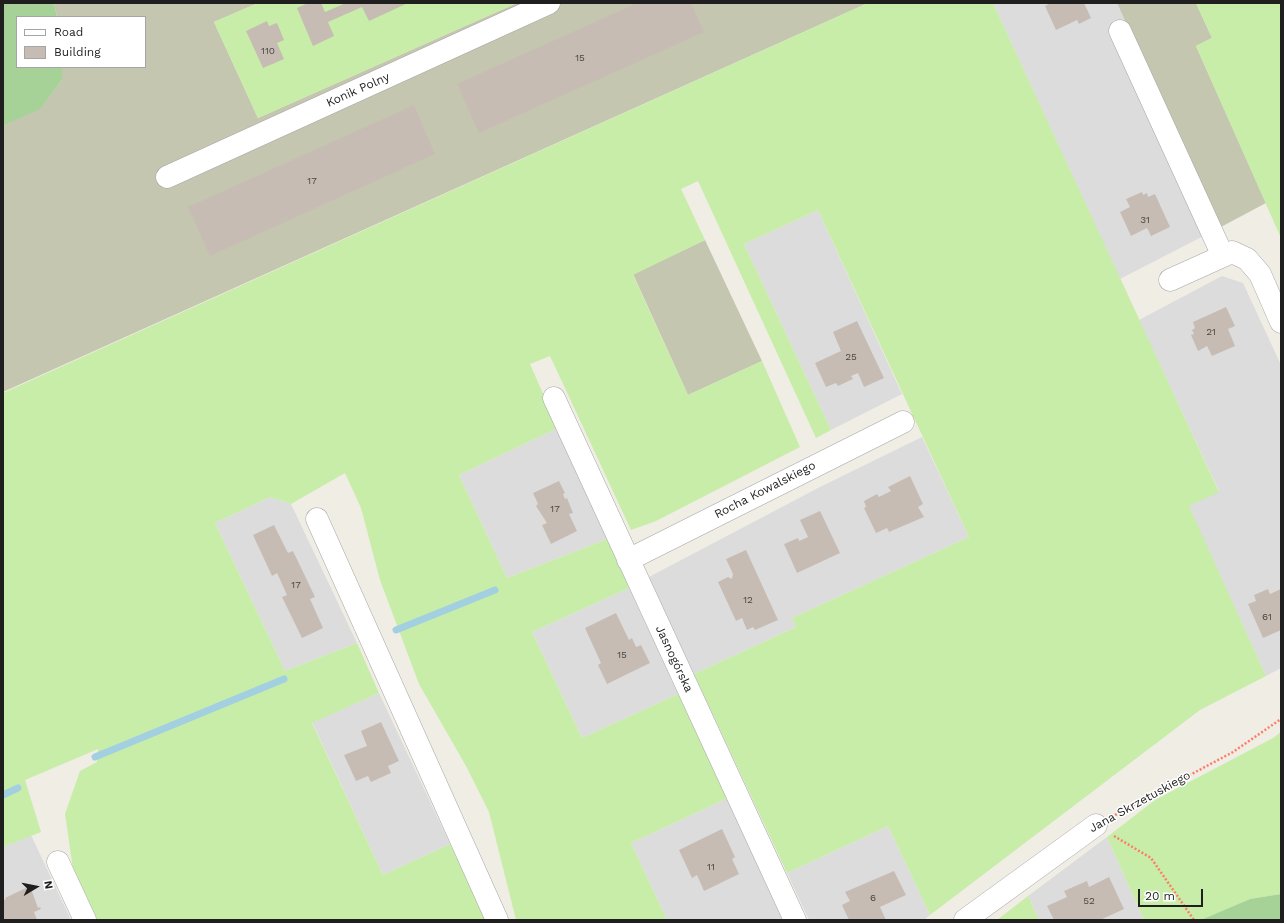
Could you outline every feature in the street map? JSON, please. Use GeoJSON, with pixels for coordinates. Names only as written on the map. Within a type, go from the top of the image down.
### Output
{"type":"FeatureCollection","features":[{"type":"Feature","properties":{"kind":"street","name":"Konik Polny"},"geometry":{"type":"LineString","coordinates":[[167,177],[549,3]]}},
{"type":"Feature","properties":{"kind":"street"},"geometry":{"type":"LineString","coordinates":[[1120,31],[1227,253]]}},
{"type":"Feature","properties":{"kind":"street"},"geometry":{"type":"LineString","coordinates":[[1170,280],[1227,253],[1247,259],[1260,274],[1281,322]]}},
{"type":"Feature","properties":{"kind":"street","name":"Jasnogórska"},"geometry":{"type":"LineString","coordinates":[[554,398],[795,920]]}},
{"type":"Feature","properties":{"kind":"street","name":"Rocha Kowalskiego"},"geometry":{"type":"LineString","coordinates":[[628,560],[903,422]]}},
{"type":"Feature","properties":{"kind":"street"},"geometry":{"type":"LineString","coordinates":[[316,519],[498,920]]}},
{"type":"Feature","properties":{"kind":"street","name":"Jana Skrzetuskiego"},"geometry":{"type":"LineString","coordinates":[[965,920],[1096,825]]}},
{"type":"Feature","properties":{"kind":"street"},"geometry":{"type":"LineString","coordinates":[[58,862],[85,920]]}},
{"type":"Feature","properties":{"kind":"path","name":"Jana Skrzetuskiego"},"geometry":{"type":"LineString","coordinates":[[1096,825],[1232,752],[1281,720]]}},
{"type":"Feature","properties":{"kind":"path"},"geometry":{"type":"LineString","coordinates":[[1096,825],[1151,858],[1194,920]]}},
{"type":"Feature","properties":{"kind":"shaded area"},"geometry":{"type":"Polygon","coordinates":[[[54,3],[258,3],[214,22],[258,118],[517,3],[868,3],[3,392],[3,126],[40,108],[62,80],[62,68],[146,68],[146,16],[57,16],[54,3]]]}},
{"type":"Feature","properties":{"kind":"shaded area"},"geometry":{"type":"Polygon","coordinates":[[[993,3],[1117,3],[1219,228],[1120,279],[993,3]]]}},
{"type":"Feature","properties":{"kind":"shaded area"},"geometry":{"type":"Polygon","coordinates":[[[1117,3],[1196,3],[1212,38],[1196,46],[1266,203],[1219,228],[1117,3]]]}},
{"type":"Feature","properties":{"kind":"shaded area"},"geometry":{"type":"Polygon","coordinates":[[[818,210],[902,394],[831,430],[744,244],[818,210]]]}},
{"type":"Feature","properties":{"kind":"shaded area"},"geometry":{"type":"Polygon","coordinates":[[[705,240],[762,361],[688,395],[633,274],[705,240]]]}},
{"type":"Feature","properties":{"kind":"shaded area"},"geometry":{"type":"Polygon","coordinates":[[[1222,276],[1243,283],[1281,365],[1281,668],[1266,676],[1188,506],[1219,491],[1139,320],[1222,276]]]}},
{"type":"Feature","properties":{"kind":"shaded area"},"geometry":{"type":"Polygon","coordinates":[[[558,428],[610,538],[507,578],[459,475],[558,428]]]}},
{"type":"Feature","properties":{"kind":"shaded area"},"geometry":{"type":"Polygon","coordinates":[[[922,437],[969,537],[792,618],[796,627],[694,674],[649,577],[820,487],[922,437]]]}},
{"type":"Feature","properties":{"kind":"shaded area"},"geometry":{"type":"Polygon","coordinates":[[[270,497],[291,504],[357,643],[285,671],[215,523],[270,497]]]}},
{"type":"Feature","properties":{"kind":"shaded area"},"geometry":{"type":"Polygon","coordinates":[[[629,588],[678,694],[582,738],[532,632],[629,588]]]}},
{"type":"Feature","properties":{"kind":"shaded area"},"geometry":{"type":"Polygon","coordinates":[[[379,693],[450,844],[383,875],[312,722],[379,693]]]}},
{"type":"Feature","properties":{"kind":"shaded area"},"geometry":{"type":"Polygon","coordinates":[[[728,798],[785,920],[667,920],[631,843],[728,798]]]}},
{"type":"Feature","properties":{"kind":"shaded area"},"geometry":{"type":"Polygon","coordinates":[[[888,826],[930,915],[924,920],[809,920],[787,873],[888,826]]]}},
{"type":"Feature","properties":{"kind":"shaded area"},"geometry":{"type":"Polygon","coordinates":[[[31,835],[71,920],[3,920],[3,847],[31,835]]]}},
{"type":"Feature","properties":{"kind":"shaded area"},"geometry":{"type":"Polygon","coordinates":[[[1107,837],[1144,920],[1039,920],[1028,896],[1107,837]]]}},
{"type":"Feature","properties":{"kind":"green space"},"geometry":{"type":"Polygon","coordinates":[[[3,3],[54,3],[57,16],[16,16],[16,68],[62,68],[62,80],[40,109],[3,126],[3,3]]]}},
{"type":"Feature","properties":{"kind":"green space"},"geometry":{"type":"Polygon","coordinates":[[[258,3],[517,3],[258,118],[214,22],[258,3]]]}},
{"type":"Feature","properties":{"kind":"green space"},"geometry":{"type":"Polygon","coordinates":[[[868,3],[993,3],[1219,492],[1189,506],[1266,676],[1200,710],[930,915],[888,826],[787,873],[694,674],[796,627],[792,618],[969,537],[818,210],[744,244],[831,430],[816,438],[698,181],[681,189],[705,240],[633,275],[688,395],[762,361],[800,447],[656,521],[631,530],[550,356],[530,364],[558,428],[459,475],[507,578],[610,538],[629,588],[532,632],[582,738],[678,694],[728,798],[631,843],[667,920],[516,920],[489,812],[466,766],[419,684],[380,580],[361,508],[345,473],[291,504],[270,497],[215,523],[285,671],[357,643],[379,693],[312,723],[383,875],[450,844],[486,920],[96,920],[73,869],[65,814],[80,771],[97,762],[98,749],[25,780],[41,832],[3,847],[3,393],[868,3]]]}},
{"type":"Feature","properties":{"kind":"green space"},"geometry":{"type":"Polygon","coordinates":[[[1196,3],[1281,3],[1281,238],[1196,46],[1212,38],[1196,3]]]}},
{"type":"Feature","properties":{"kind":"green space"},"geometry":{"type":"Polygon","coordinates":[[[1281,732],[1281,894],[1250,899],[1202,920],[1144,920],[1107,837],[1155,800],[1273,738],[1281,732]]]}},
{"type":"Feature","properties":{"kind":"green space"},"geometry":{"type":"Polygon","coordinates":[[[1281,894],[1281,920],[1201,920],[1250,899],[1281,894]]]}},
{"type":"Feature","properties":{"kind":"green space"},"geometry":{"type":"Polygon","coordinates":[[[1028,896],[1039,920],[997,920],[1028,896]]]}},
{"type":"Feature","properties":{"kind":"building"},"geometry":{"type":"Polygon","coordinates":[[[308,3],[321,3],[325,12],[346,3],[408,3],[369,21],[362,7],[328,22],[334,36],[313,46],[297,8],[308,3]]]}},
{"type":"Feature","properties":{"kind":"building"},"geometry":{"type":"Polygon","coordinates":[[[637,3],[691,3],[704,32],[479,133],[457,84],[637,3]]]}},
{"type":"Feature","properties":{"kind":"building"},"geometry":{"type":"Polygon","coordinates":[[[1051,3],[1084,3],[1091,18],[1079,24],[1077,20],[1056,30],[1045,6],[1051,3]]]}},
{"type":"Feature","properties":{"kind":"building"},"geometry":{"type":"Polygon","coordinates":[[[267,21],[269,26],[277,23],[284,40],[277,43],[284,59],[263,68],[246,31],[267,21]]]}},
{"type":"Feature","properties":{"kind":"building"},"geometry":{"type":"Polygon","coordinates":[[[414,105],[435,154],[210,256],[188,207],[414,105]]]}},
{"type":"Feature","properties":{"kind":"building"},"geometry":{"type":"Polygon","coordinates":[[[1142,192],[1143,195],[1147,193],[1148,197],[1155,194],[1170,227],[1151,236],[1147,228],[1131,236],[1120,212],[1130,207],[1126,199],[1142,192]]]}},
{"type":"Feature","properties":{"kind":"building"},"geometry":{"type":"Polygon","coordinates":[[[1226,307],[1235,326],[1228,329],[1235,346],[1212,356],[1207,346],[1198,351],[1191,335],[1194,334],[1192,330],[1195,328],[1193,322],[1226,307]]]}},
{"type":"Feature","properties":{"kind":"building"},"geometry":{"type":"Polygon","coordinates":[[[857,321],[884,378],[864,387],[858,373],[851,376],[853,379],[838,386],[836,383],[826,387],[815,363],[841,351],[833,332],[857,321]]]}},
{"type":"Feature","properties":{"kind":"building"},"geometry":{"type":"Polygon","coordinates":[[[910,476],[923,504],[918,507],[924,517],[889,532],[887,528],[876,533],[864,508],[866,507],[864,501],[877,494],[879,497],[891,491],[888,487],[910,476]]]}},
{"type":"Feature","properties":{"kind":"building"},"geometry":{"type":"Polygon","coordinates":[[[559,481],[565,493],[563,494],[565,499],[567,498],[573,513],[569,514],[577,531],[551,544],[542,525],[547,523],[536,506],[538,504],[533,493],[559,481]]]}},
{"type":"Feature","properties":{"kind":"building"},"geometry":{"type":"Polygon","coordinates":[[[820,511],[840,553],[797,573],[784,544],[798,538],[799,541],[808,537],[800,520],[820,511]]]}},
{"type":"Feature","properties":{"kind":"building"},"geometry":{"type":"Polygon","coordinates":[[[274,525],[288,553],[293,551],[315,597],[310,599],[323,628],[302,638],[282,597],[287,595],[277,573],[272,576],[253,535],[274,525]]]}},
{"type":"Feature","properties":{"kind":"building"},"geometry":{"type":"Polygon","coordinates":[[[746,550],[778,620],[755,630],[753,627],[747,630],[742,618],[736,621],[718,582],[728,577],[732,579],[733,574],[726,559],[746,550]]]}},
{"type":"Feature","properties":{"kind":"building"},"geometry":{"type":"Polygon","coordinates":[[[1268,589],[1270,594],[1281,589],[1281,630],[1263,638],[1248,604],[1256,601],[1254,595],[1268,589]]]}},
{"type":"Feature","properties":{"kind":"building"},"geometry":{"type":"Polygon","coordinates":[[[616,613],[629,640],[632,638],[636,647],[641,645],[650,663],[607,684],[598,665],[601,663],[585,628],[616,613]]]}},
{"type":"Feature","properties":{"kind":"building"},"geometry":{"type":"Polygon","coordinates":[[[381,722],[399,761],[388,766],[391,773],[371,782],[368,776],[356,781],[344,755],[367,746],[361,731],[381,722]]]}},
{"type":"Feature","properties":{"kind":"building"},"geometry":{"type":"Polygon","coordinates":[[[722,829],[735,857],[732,859],[739,874],[704,891],[697,875],[692,878],[679,850],[722,829]]]}},
{"type":"Feature","properties":{"kind":"building"},"geometry":{"type":"Polygon","coordinates":[[[894,871],[906,895],[880,907],[886,920],[849,920],[842,905],[850,901],[845,892],[894,871]]]}},
{"type":"Feature","properties":{"kind":"building"},"geometry":{"type":"Polygon","coordinates":[[[1109,877],[1124,909],[1100,920],[1054,920],[1047,906],[1067,897],[1064,891],[1087,881],[1089,887],[1109,877]]]}},
{"type":"Feature","properties":{"kind":"building"},"geometry":{"type":"Polygon","coordinates":[[[30,886],[38,908],[40,907],[41,909],[34,912],[37,920],[3,920],[3,901],[6,899],[5,898],[30,886]]]}},
{"type":"Feature","properties":{"kind":"waterway"},"geometry":{"type":"LineString","coordinates":[[396,630],[495,590]]}},
{"type":"Feature","properties":{"kind":"waterway"},"geometry":{"type":"LineString","coordinates":[[95,757],[284,679]]}},
{"type":"Feature","properties":{"kind":"waterway"},"geometry":{"type":"LineString","coordinates":[[3,795],[18,788]]}}]}
